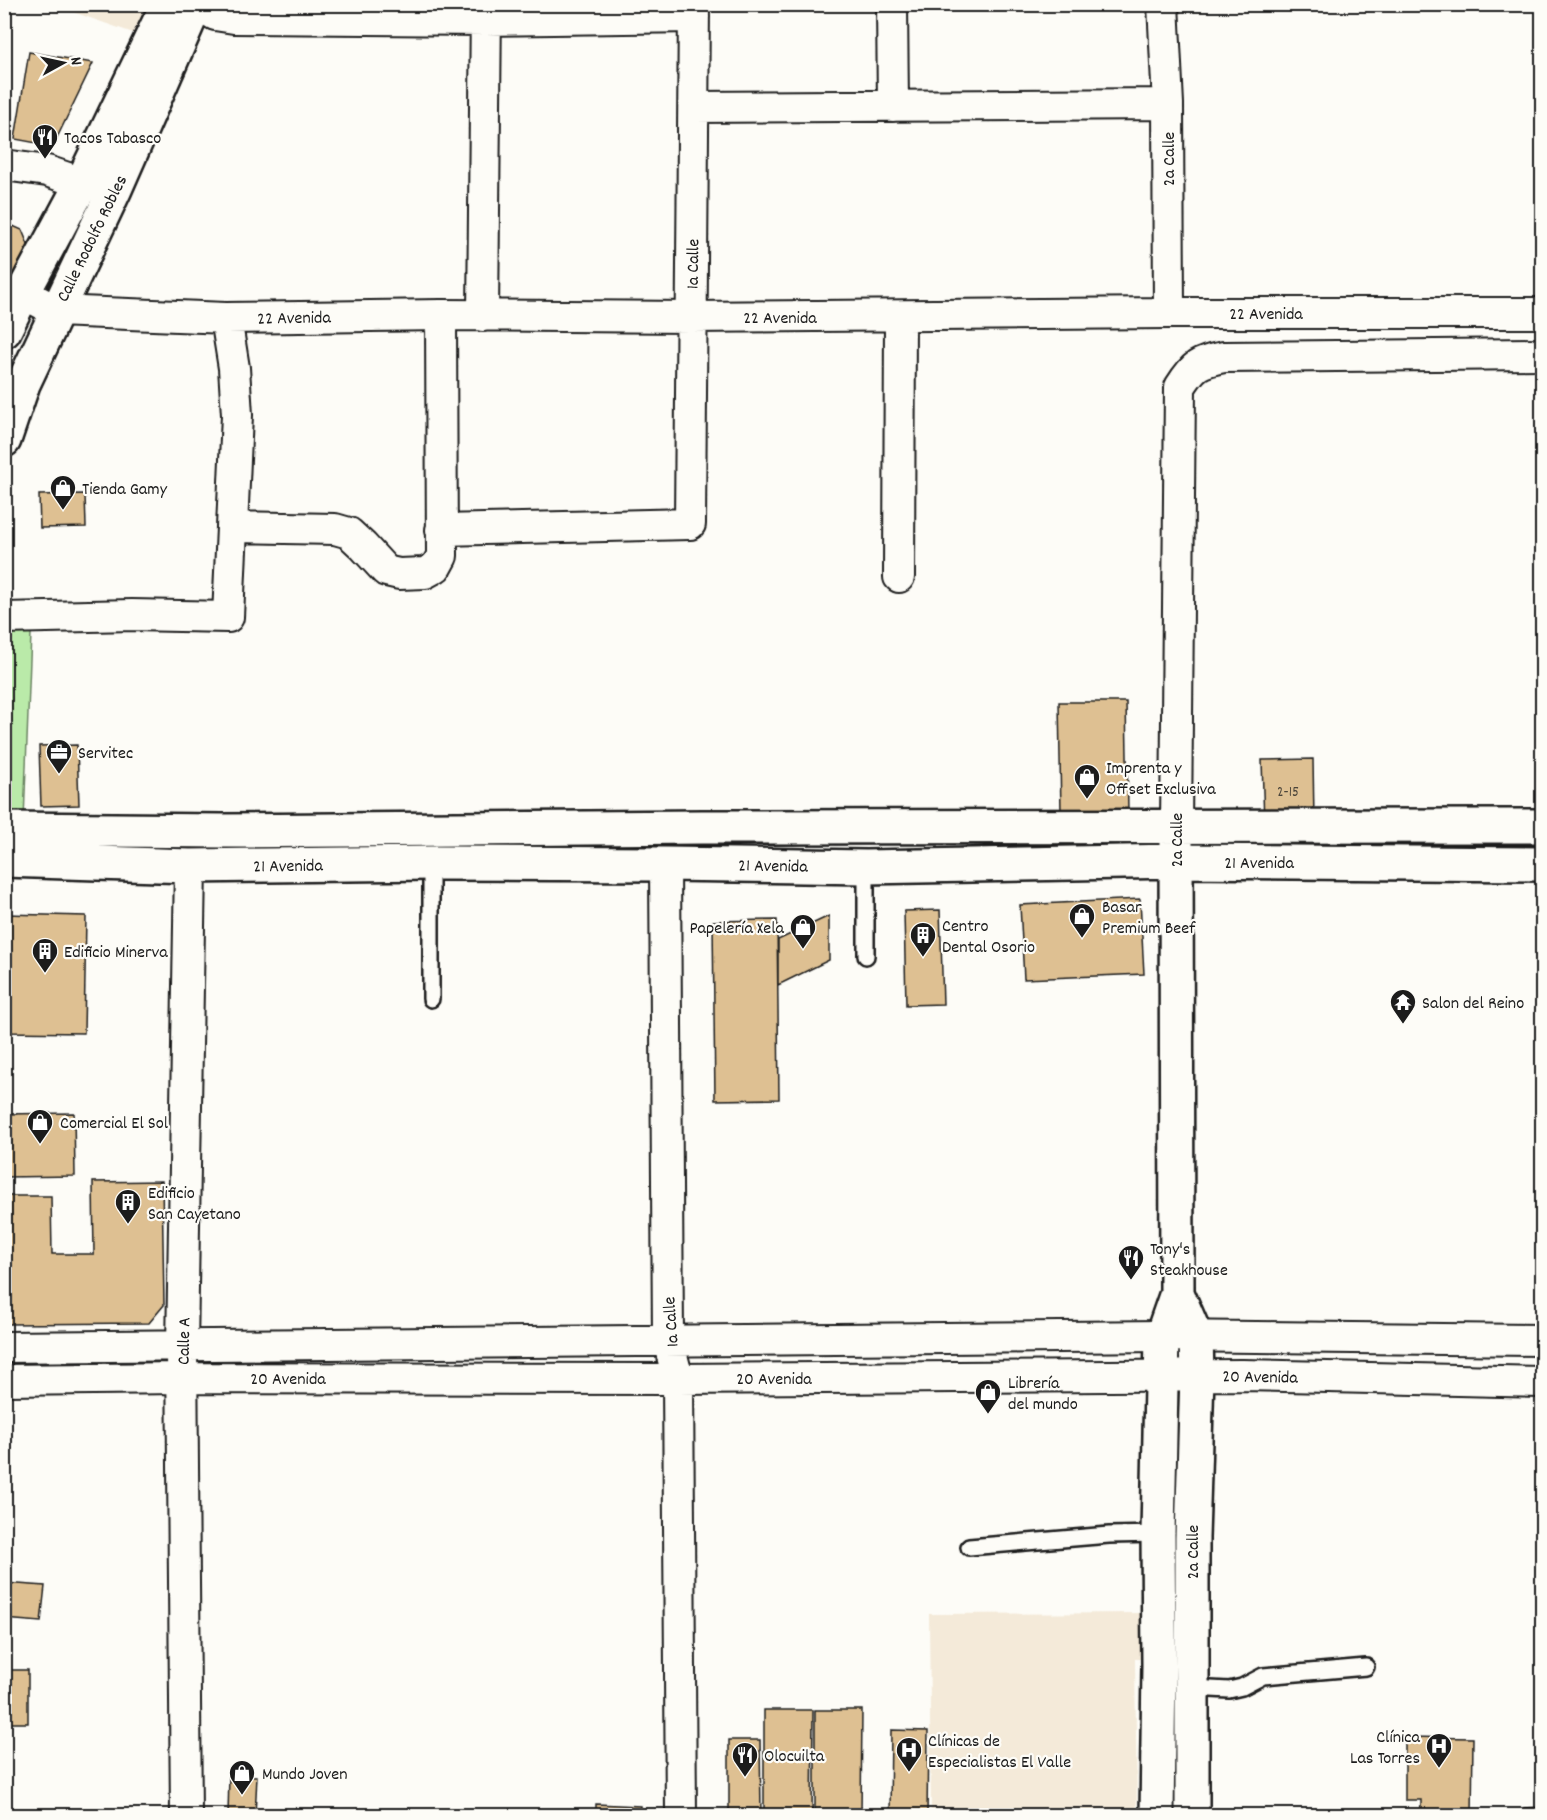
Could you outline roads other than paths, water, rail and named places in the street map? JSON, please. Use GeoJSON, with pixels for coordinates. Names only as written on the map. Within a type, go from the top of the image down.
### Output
{"type":"FeatureCollection","features":[{"type":"Feature","properties":{"kind":"street","name":"Calle Rodolfo Robles"},"geometry":{"type":"LineString","coordinates":[[4,331],[82,183],[168,4]]}},
{"type":"Feature","properties":{"kind":"street","name":"Calle Rodolfo Robles"},"geometry":{"type":"LineString","coordinates":[[4,440],[23,384],[115,189],[198,4]]}},
{"type":"Feature","properties":{"kind":"street"},"geometry":{"type":"LineString","coordinates":[[198,4],[215,15],[234,18],[486,12],[694,11]]}},
{"type":"Feature","properties":{"kind":"street"},"geometry":{"type":"LineString","coordinates":[[892,4],[892,106]]}},
{"type":"Feature","properties":{"kind":"street","name":"2a Calle"},"geometry":{"type":"LineString","coordinates":[[1164,4],[1168,104],[1169,313]]}},
{"type":"Feature","properties":{"kind":"street","name":"1a Calle"},"geometry":{"type":"LineString","coordinates":[[441,530],[690,524],[694,11]]}},
{"type":"Feature","properties":{"kind":"street"},"geometry":{"type":"LineString","coordinates":[[483,316],[486,12]]}},
{"type":"Feature","properties":{"kind":"street"},"geometry":{"type":"LineString","coordinates":[[694,107],[1168,104]]}},
{"type":"Feature","properties":{"kind":"street"},"geometry":{"type":"LineString","coordinates":[[4,165],[47,171],[82,183],[115,189]]}},
{"type":"Feature","properties":{"kind":"street","name":"22 Avenida"},"geometry":{"type":"LineString","coordinates":[[23,293],[56,312],[226,318],[441,315],[691,317],[1542,313]]}},
{"type":"Feature","properties":{"kind":"street"},"geometry":{"type":"LineString","coordinates":[[232,527],[335,529],[349,533],[386,571],[399,574],[425,573],[436,567],[442,556],[441,315]]}},
{"type":"Feature","properties":{"kind":"street"},"geometry":{"type":"LineString","coordinates":[[899,577],[900,316]]}},
{"type":"Feature","properties":{"kind":"street"},"geometry":{"type":"LineString","coordinates":[[4,618],[132,615],[228,617],[237,415],[234,368],[226,318]]}},
{"type":"Feature","properties":{"kind":"street","name":"2a Calle"},"geometry":{"type":"LineString","coordinates":[[1157,1815],[1158,1534],[1162,1336],[1177,1293],[1176,828],[1180,387],[1192,369],[1207,360],[1224,357],[1542,354]]}},
{"type":"Feature","properties":{"kind":"street","name":"21 Avenida"},"geometry":{"type":"LineString","coordinates":[[4,829],[236,831],[702,827],[1542,826]]}},
{"type":"Feature","properties":{"kind":"street","name":"1a Calle"},"geometry":{"type":"LineString","coordinates":[[666,828],[668,1340],[678,1379],[681,1815]]}},
{"type":"Feature","properties":{"kind":"street","name":"21 Avenida"},"geometry":{"type":"LineString","coordinates":[[4,860],[190,866],[431,863],[866,867],[1176,861],[1542,864]]}},
{"type":"Feature","properties":{"kind":"street","name":"Calle A"},"geometry":{"type":"LineString","coordinates":[[186,1815],[182,1347],[190,866]]}},
{"type":"Feature","properties":{"kind":"street","name":"2a Calle"},"geometry":{"type":"LineString","coordinates":[[1177,1293],[1196,1336],[1192,1538],[1192,1815]]}},
{"type":"Feature","properties":{"kind":"street","name":"20 Avenida"},"geometry":{"type":"LineString","coordinates":[[4,1347],[1162,1336],[1542,1340]]}},
{"type":"Feature","properties":{"kind":"street","name":"20 Avenida"},"geometry":{"type":"LineString","coordinates":[[4,1380],[1197,1376],[1542,1382]]}},
{"type":"Feature","properties":{"kind":"lane"},"geometry":{"type":"LineString","coordinates":[[430,999],[431,863]]}},
{"type":"Feature","properties":{"kind":"lane"},"geometry":{"type":"LineString","coordinates":[[866,867],[866,956]]}},
{"type":"Feature","properties":{"kind":"lane"},"geometry":{"type":"LineString","coordinates":[[969,1547],[1109,1535],[1158,1534]]}},
{"type":"Feature","properties":{"kind":"lane"},"geometry":{"type":"LineString","coordinates":[[1192,1688],[1229,1690],[1242,1687],[1263,1676],[1366,1667]]}},
{"type":"Feature","properties":{"kind":"place","name":"Tacos Tabasco"},"geometry":{"type":"Point","coordinates":[45,160]}},
{"type":"Feature","properties":{"kind":"place","name":"Tienda Gamy"},"geometry":{"type":"Point","coordinates":[63,511]}},
{"type":"Feature","properties":{"kind":"place","name":"Servitec"},"geometry":{"type":"Point","coordinates":[59,775]}},
{"type":"Feature","properties":{"kind":"place","name":"Imprenta y Offset Exclusiva"},"geometry":{"type":"Point","coordinates":[1087,800]}},
{"type":"Feature","properties":{"kind":"place","name":"Basar Premium Beef"},"geometry":{"type":"Point","coordinates":[1082,939]}},
{"type":"Feature","properties":{"kind":"place","name":"Papelería Xela"},"geometry":{"type":"Point","coordinates":[803,950]}},
{"type":"Feature","properties":{"kind":"place","name":"Centro Dental Osorio"},"geometry":{"type":"Point","coordinates":[923,958]}},
{"type":"Feature","properties":{"kind":"place","name":"Edificio Minerva"},"geometry":{"type":"Point","coordinates":[45,974]}},
{"type":"Feature","properties":{"kind":"place","name":"Salon del Reino"},"geometry":{"type":"Point","coordinates":[1403,1025]}},
{"type":"Feature","properties":{"kind":"place","name":"Comercial El Sol"},"geometry":{"type":"Point","coordinates":[40,1145]}},
{"type":"Feature","properties":{"kind":"place","name":"Edificio San Cayetano"},"geometry":{"type":"Point","coordinates":[128,1225]}},
{"type":"Feature","properties":{"kind":"place","name":"Tony's Steakhouse"},"geometry":{"type":"Point","coordinates":[1131,1281]}},
{"type":"Feature","properties":{"kind":"place","name":"Librería del mundo"},"geometry":{"type":"Point","coordinates":[988,1415]}},
{"type":"Feature","properties":{"kind":"place","name":"Clínica Las Torres"},"geometry":{"type":"Point","coordinates":[1439,1769]}},
{"type":"Feature","properties":{"kind":"place","name":"Clínicas de Especialistas El Valle"},"geometry":{"type":"Point","coordinates":[909,1773]}},
{"type":"Feature","properties":{"kind":"place","name":"Olocuilta"},"geometry":{"type":"Point","coordinates":[745,1778]}},
{"type":"Feature","properties":{"kind":"place","name":"Mundo Joven"},"geometry":{"type":"Point","coordinates":[242,1796]}}]}
